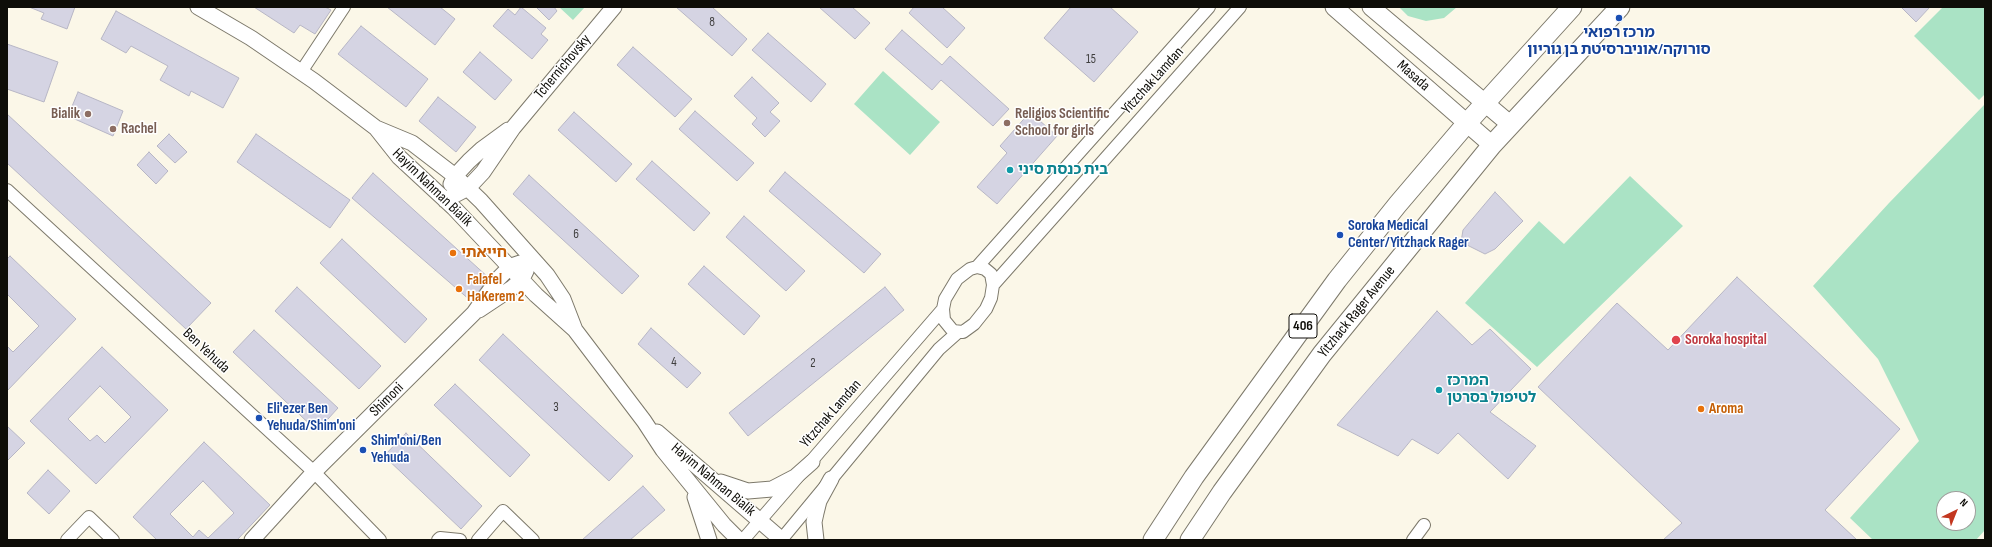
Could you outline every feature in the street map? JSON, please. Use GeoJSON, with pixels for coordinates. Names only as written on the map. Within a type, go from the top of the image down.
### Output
{"type":"FeatureCollection","features":[{"type":"Feature","properties":{"kind":"main road","name":"Masada"},"geometry":{"type":"LineString","coordinates":[[1334,7],[1492,145]]}},
{"type":"Feature","properties":{"kind":"main road","name":"Masada"},"geometry":{"type":"LineString","coordinates":[[1371,7],[1511,125]]}},
{"type":"Feature","properties":{"kind":"main road","name":"406"},"geometry":{"type":"LineString","coordinates":[[1153,540],[1194,477],[1337,280],[1398,204],[1572,7]]}},
{"type":"Feature","properties":{"kind":"main road","name":"Yitzhack Rager Avenue"},"geometry":{"type":"LineString","coordinates":[[1190,540],[1222,492],[1322,354],[1492,145],[1620,7]]}},
{"type":"Feature","properties":{"kind":"street","name":"Hayim Nahman Bialik"},"geometry":{"type":"LineString","coordinates":[[198,7],[251,38],[301,72],[376,128],[412,143],[455,176],[468,188],[548,275],[564,298],[575,330]]}},
{"type":"Feature","properties":{"kind":"street"},"geometry":{"type":"LineString","coordinates":[[301,72],[344,7]]}},
{"type":"Feature","properties":{"kind":"street","name":"Tchernichovsky"},"geometry":{"type":"LineString","coordinates":[[445,200],[468,188],[492,161],[513,128],[614,7]]}},
{"type":"Feature","properties":{"kind":"street","name":"Yitzchak Lamdan"},"geometry":{"type":"LineString","coordinates":[[977,267],[1209,7]]}},
{"type":"Feature","properties":{"kind":"street","name":"Yitzchak Lamdan"},"geometry":{"type":"LineString","coordinates":[[994,285],[1240,7]]}},
{"type":"Feature","properties":{"kind":"street","name":"Hayim Nahman Bialik"},"geometry":{"type":"LineString","coordinates":[[376,128],[399,157],[445,200],[511,266],[550,309],[575,330],[644,421],[663,450],[724,525],[739,540]]}},
{"type":"Feature","properties":{"kind":"street","name":"Tchernichovsky"},"geometry":{"type":"LineString","coordinates":[[445,200],[455,176],[482,149],[513,128]]}},
{"type":"Feature","properties":{"kind":"street","name":"Ben Yehuda"},"geometry":{"type":"LineString","coordinates":[[7,190],[314,472],[380,540]]}},
{"type":"Feature","properties":{"kind":"street","name":"Shimoni"},"geometry":{"type":"LineString","coordinates":[[252,540],[314,472],[474,313],[498,279],[511,266],[532,258]]}},
{"type":"Feature","properties":{"kind":"street","name":"Shimoni"},"geometry":{"type":"LineString","coordinates":[[474,313],[505,294],[522,279],[532,258]]}},
{"type":"Feature","properties":{"kind":"street"},"geometry":{"type":"LineString","coordinates":[[782,540],[939,349],[957,333],[968,329],[980,317],[991,298],[994,285],[991,274],[977,267],[966,272],[957,279],[945,299],[943,309],[944,320],[949,328],[957,333]]}},
{"type":"Feature","properties":{"kind":"street","name":"Yitzchak Lamdan"},"geometry":{"type":"LineString","coordinates":[[743,540],[943,309]]}},
{"type":"Feature","properties":{"kind":"street","name":"Hayim Nahman Bialik"},"geometry":{"type":"LineString","coordinates":[[644,421],[761,520],[782,540]]}},
{"type":"Feature","properties":{"kind":"street"},"geometry":{"type":"LineString","coordinates":[[708,476],[731,486],[748,491],[761,491],[784,484],[795,477],[812,462]]}},
{"type":"Feature","properties":{"kind":"street"},"geometry":{"type":"LineString","coordinates":[[816,540],[814,522],[819,501],[831,479]]}},
{"type":"Feature","properties":{"kind":"street"},"geometry":{"type":"LineString","coordinates":[[689,483],[703,517],[709,540]]}},
{"type":"Feature","properties":{"kind":"street"},"geometry":{"type":"LineString","coordinates":[[478,540],[503,511],[533,540]]}},
{"type":"Feature","properties":{"kind":"street"},"geometry":{"type":"LineString","coordinates":[[67,540],[89,517],[113,540]]}},
{"type":"Feature","properties":{"kind":"street"},"geometry":{"type":"LineString","coordinates":[[1413,540],[1424,525]]}},
{"type":"Feature","properties":{"kind":"street"},"geometry":{"type":"LineString","coordinates":[[438,540],[440,538],[460,540]]}},
{"type":"Feature","properties":{"kind":"green space"},"geometry":{"type":"Polygon","coordinates":[[[559,7],[585,7],[573,20],[559,7]]]}},
{"type":"Feature","properties":{"kind":"green space"},"geometry":{"type":"Polygon","coordinates":[[[1399,7],[1457,7],[1444,18],[1426,21],[1408,16],[1399,7]]]}},
{"type":"Feature","properties":{"kind":"green space"},"geometry":{"type":"Polygon","coordinates":[[[1943,7],[1985,7],[1985,94],[1979,100],[1914,36],[1943,7]]]}},
{"type":"Feature","properties":{"kind":"green space"},"geometry":{"type":"Polygon","coordinates":[[[883,71],[940,122],[910,155],[854,104],[883,71]]]}},
{"type":"Feature","properties":{"kind":"green space"},"geometry":{"type":"Polygon","coordinates":[[[1985,104],[1985,530],[1976,540],[1873,540],[1850,518],[1919,441],[1878,359],[1813,286],[1889,203],[1985,104]]]}},
{"type":"Feature","properties":{"kind":"green space"},"geometry":{"type":"Polygon","coordinates":[[[1630,176],[1683,226],[1537,367],[1465,303],[1539,221],[1564,244],[1630,176]]]}},
{"type":"Feature","properties":{"kind":"building"},"geometry":{"type":"Polygon","coordinates":[[[29,7],[75,7],[67,29],[41,19],[44,13],[29,7]]]}},
{"type":"Feature","properties":{"kind":"building"},"geometry":{"type":"Polygon","coordinates":[[[254,7],[325,7],[331,10],[315,34],[300,25],[294,33],[254,7]]]}},
{"type":"Feature","properties":{"kind":"building"},"geometry":{"type":"Polygon","coordinates":[[[387,7],[440,7],[455,19],[435,45],[387,7]]]}},
{"type":"Feature","properties":{"kind":"building"},"geometry":{"type":"Polygon","coordinates":[[[521,7],[546,28],[541,34],[548,40],[532,59],[493,26],[508,9],[515,15],[521,7]]]}},
{"type":"Feature","properties":{"kind":"building"},"geometry":{"type":"Polygon","coordinates":[[[536,7],[554,7],[557,11],[549,20],[536,7]]]}},
{"type":"Feature","properties":{"kind":"building"},"geometry":{"type":"Polygon","coordinates":[[[676,7],[712,7],[747,39],[732,56],[676,7]]]}},
{"type":"Feature","properties":{"kind":"building"},"geometry":{"type":"Polygon","coordinates":[[[819,7],[852,7],[870,23],[855,39],[819,7]]]}},
{"type":"Feature","properties":{"kind":"building"},"geometry":{"type":"Polygon","coordinates":[[[914,7],[942,7],[965,28],[947,48],[909,13],[914,7]]]}},
{"type":"Feature","properties":{"kind":"building"},"geometry":{"type":"Polygon","coordinates":[[[1071,7],[1110,7],[1138,32],[1094,82],[1044,38],[1071,7]]]}},
{"type":"Feature","properties":{"kind":"building"},"geometry":{"type":"Polygon","coordinates":[[[1901,7],[1930,7],[1916,22],[1901,7]]]}},
{"type":"Feature","properties":{"kind":"building"},"geometry":{"type":"Polygon","coordinates":[[[116,11],[239,78],[223,108],[191,91],[189,96],[160,80],[168,66],[131,46],[126,53],[101,39],[116,11]]]}},
{"type":"Feature","properties":{"kind":"building"},"geometry":{"type":"Polygon","coordinates":[[[361,26],[428,79],[406,107],[338,54],[361,26]]]}},
{"type":"Feature","properties":{"kind":"building"},"geometry":{"type":"Polygon","coordinates":[[[902,30],[942,65],[950,56],[1009,109],[993,126],[941,80],[932,90],[885,49],[902,30]]]}},
{"type":"Feature","properties":{"kind":"building"},"geometry":{"type":"Polygon","coordinates":[[[768,33],[826,84],[811,102],[752,50],[768,33]]]}},
{"type":"Feature","properties":{"kind":"building"},"geometry":{"type":"Polygon","coordinates":[[[7,44],[58,62],[44,102],[7,89],[7,44]]]}},
{"type":"Feature","properties":{"kind":"building"},"geometry":{"type":"Polygon","coordinates":[[[633,47],[692,99],[675,117],[617,65],[633,47]]]}},
{"type":"Feature","properties":{"kind":"building"},"geometry":{"type":"Polygon","coordinates":[[[480,52],[512,80],[495,100],[463,72],[480,52]]]}},
{"type":"Feature","properties":{"kind":"building"},"geometry":{"type":"Polygon","coordinates":[[[752,77],[779,103],[770,112],[780,121],[765,137],[752,124],[757,118],[734,96],[752,77]]]}},
{"type":"Feature","properties":{"kind":"building"},"geometry":{"type":"Polygon","coordinates":[[[78,92],[123,111],[113,136],[68,116],[78,92]]]}},
{"type":"Feature","properties":{"kind":"building"},"geometry":{"type":"Polygon","coordinates":[[[438,97],[476,127],[456,152],[419,121],[438,97]]]}},
{"type":"Feature","properties":{"kind":"building"},"geometry":{"type":"Polygon","coordinates":[[[695,111],[754,163],[737,181],[679,129],[695,111]]]}},
{"type":"Feature","properties":{"kind":"building"},"geometry":{"type":"Polygon","coordinates":[[[574,112],[632,164],[616,182],[558,130],[574,112]]]}},
{"type":"Feature","properties":{"kind":"building","name":"בית כנסת סיני"},"geometry":{"type":"Polygon","coordinates":[[[1030,112],[1057,136],[997,204],[977,187],[1007,153],[1000,146],[1030,112]]]}},
{"type":"Feature","properties":{"kind":"building"},"geometry":{"type":"Polygon","coordinates":[[[7,114],[211,303],[186,329],[7,163],[7,114]]]}},
{"type":"Feature","properties":{"kind":"building"},"geometry":{"type":"Polygon","coordinates":[[[169,134],[187,152],[175,163],[157,146],[169,134]]]}},
{"type":"Feature","properties":{"kind":"building"},"geometry":{"type":"Polygon","coordinates":[[[256,134],[350,200],[330,228],[237,162],[256,134]]]}},
{"type":"Feature","properties":{"kind":"building"},"geometry":{"type":"Polygon","coordinates":[[[149,152],[168,171],[156,184],[137,165],[149,152]]]}},
{"type":"Feature","properties":{"kind":"building"},"geometry":{"type":"Polygon","coordinates":[[[652,161],[710,213],[694,231],[636,179],[652,161]]]}},
{"type":"Feature","properties":{"kind":"building"},"geometry":{"type":"Polygon","coordinates":[[[785,172],[881,254],[864,273],[769,191],[785,172]]]}},
{"type":"Feature","properties":{"kind":"building"},"geometry":{"type":"Polygon","coordinates":[[[373,173],[489,278],[471,301],[352,198],[373,173]]]}},
{"type":"Feature","properties":{"kind":"building"},"geometry":{"type":"Polygon","coordinates":[[[529,175],[639,276],[622,294],[513,194],[529,175]]]}},
{"type":"Feature","properties":{"kind":"building"},"geometry":{"type":"Polygon","coordinates":[[[1495,192],[1523,221],[1495,249],[1485,254],[1461,242],[1463,230],[1495,192]]]}},
{"type":"Feature","properties":{"kind":"building"},"geometry":{"type":"Polygon","coordinates":[[[744,216],[805,271],[786,291],[726,237],[744,216]]]}},
{"type":"Feature","properties":{"kind":"building"},"geometry":{"type":"Polygon","coordinates":[[[342,239],[427,319],[405,343],[320,263],[342,239]]]}},
{"type":"Feature","properties":{"kind":"building"},"geometry":{"type":"Polygon","coordinates":[[[10,256],[76,319],[7,391],[7,346],[13,352],[39,326],[8,295],[7,297],[7,259],[10,256]]]}},
{"type":"Feature","properties":{"kind":"building"},"geometry":{"type":"Polygon","coordinates":[[[704,266],[760,316],[744,335],[688,284],[704,266]]]}},
{"type":"Feature","properties":{"kind":"building"},"geometry":{"type":"Polygon","coordinates":[[[1737,277],[1900,429],[1825,510],[1857,540],[1663,540],[1682,523],[1538,387],[1617,303],[1668,350],[1737,277]]]}},
{"type":"Feature","properties":{"kind":"building"},"geometry":{"type":"Polygon","coordinates":[[[297,287],[381,366],[359,389],[275,311],[297,287]]]}},
{"type":"Feature","properties":{"kind":"building"},"geometry":{"type":"Polygon","coordinates":[[[885,287],[904,310],[748,436],[729,413],[885,287]]]}},
{"type":"Feature","properties":{"kind":"building","name":"המרכז לטיפול בסרטן"},"geometry":{"type":"Polygon","coordinates":[[[1437,311],[1472,345],[1490,329],[1531,369],[1490,412],[1536,446],[1508,479],[1458,433],[1438,454],[1412,439],[1398,456],[1337,425],[1437,311]]]}},
{"type":"Feature","properties":{"kind":"building"},"geometry":{"type":"Polygon","coordinates":[[[651,328],[701,373],[687,388],[638,344],[651,328]]]}},
{"type":"Feature","properties":{"kind":"building"},"geometry":{"type":"Polygon","coordinates":[[[254,330],[338,408],[317,431],[233,352],[254,330]]]}},
{"type":"Feature","properties":{"kind":"building"},"geometry":{"type":"Polygon","coordinates":[[[503,334],[633,456],[609,481],[479,360],[503,334]]]}},
{"type":"Feature","properties":{"kind":"building"},"geometry":{"type":"Polygon","coordinates":[[[102,347],[168,410],[96,484],[30,421],[102,347]],[[100,386],[68,419],[90,441],[97,435],[105,443],[131,417],[100,386]]]}},
{"type":"Feature","properties":{"kind":"building"},"geometry":{"type":"Polygon","coordinates":[[[455,384],[530,455],[510,477],[434,405],[455,384]]]}},
{"type":"Feature","properties":{"kind":"building"},"geometry":{"type":"Polygon","coordinates":[[[7,426],[25,443],[7,461],[7,426]]]}},
{"type":"Feature","properties":{"kind":"building"},"geometry":{"type":"Polygon","coordinates":[[[406,433],[482,506],[461,529],[384,456],[406,433]]]}},
{"type":"Feature","properties":{"kind":"building"},"geometry":{"type":"Polygon","coordinates":[[[204,442],[270,505],[237,540],[157,540],[133,517],[204,442]],[[203,481],[170,514],[193,537],[199,530],[208,538],[234,513],[203,481]]]}},
{"type":"Feature","properties":{"kind":"building"},"geometry":{"type":"Polygon","coordinates":[[[48,470],[70,491],[49,514],[27,493],[48,470]]]}},
{"type":"Feature","properties":{"kind":"building"},"geometry":{"type":"Polygon","coordinates":[[[643,486],[665,510],[630,540],[582,540],[643,486]]]}},
{"type":"Feature","properties":{"kind":"place","name":"מרכז רפואי סורוקה/אוניברסיטת בן גוריון"},"geometry":{"type":"Point","coordinates":[1619,18]}},
{"type":"Feature","properties":{"kind":"place","name":"Bialik"},"geometry":{"type":"Point","coordinates":[88,114]}},
{"type":"Feature","properties":{"kind":"place","name":"Religios Scientific School for girls"},"geometry":{"type":"Point","coordinates":[1007,123]}},
{"type":"Feature","properties":{"kind":"place","name":"Rachel"},"geometry":{"type":"Point","coordinates":[113,129]}},
{"type":"Feature","properties":{"kind":"place","name":"בית כנסת סיני"},"geometry":{"type":"Point","coordinates":[1010,170]}},
{"type":"Feature","properties":{"kind":"place","name":"Soroka Medical Center/Yitzhack Rager"},"geometry":{"type":"Point","coordinates":[1340,235]}},
{"type":"Feature","properties":{"kind":"place","name":"חייאתי"},"geometry":{"type":"Point","coordinates":[453,253]}},
{"type":"Feature","properties":{"kind":"place","name":"Falafel HaKerem 2"},"geometry":{"type":"Point","coordinates":[459,289]}},
{"type":"Feature","properties":{"kind":"place","name":"Soroka hospital"},"geometry":{"type":"Point","coordinates":[1676,340]}},
{"type":"Feature","properties":{"kind":"place","name":"המרכז לטיפול בסרטן"},"geometry":{"type":"Point","coordinates":[1439,390]}},
{"type":"Feature","properties":{"kind":"place","name":"Aroma"},"geometry":{"type":"Point","coordinates":[1701,409]}},
{"type":"Feature","properties":{"kind":"place","name":"Eli'ezer Ben Yehuda/Shim'oni"},"geometry":{"type":"Point","coordinates":[259,418]}},
{"type":"Feature","properties":{"kind":"place","name":"Shim'oni/Ben Yehuda"},"geometry":{"type":"Point","coordinates":[363,450]}}]}
